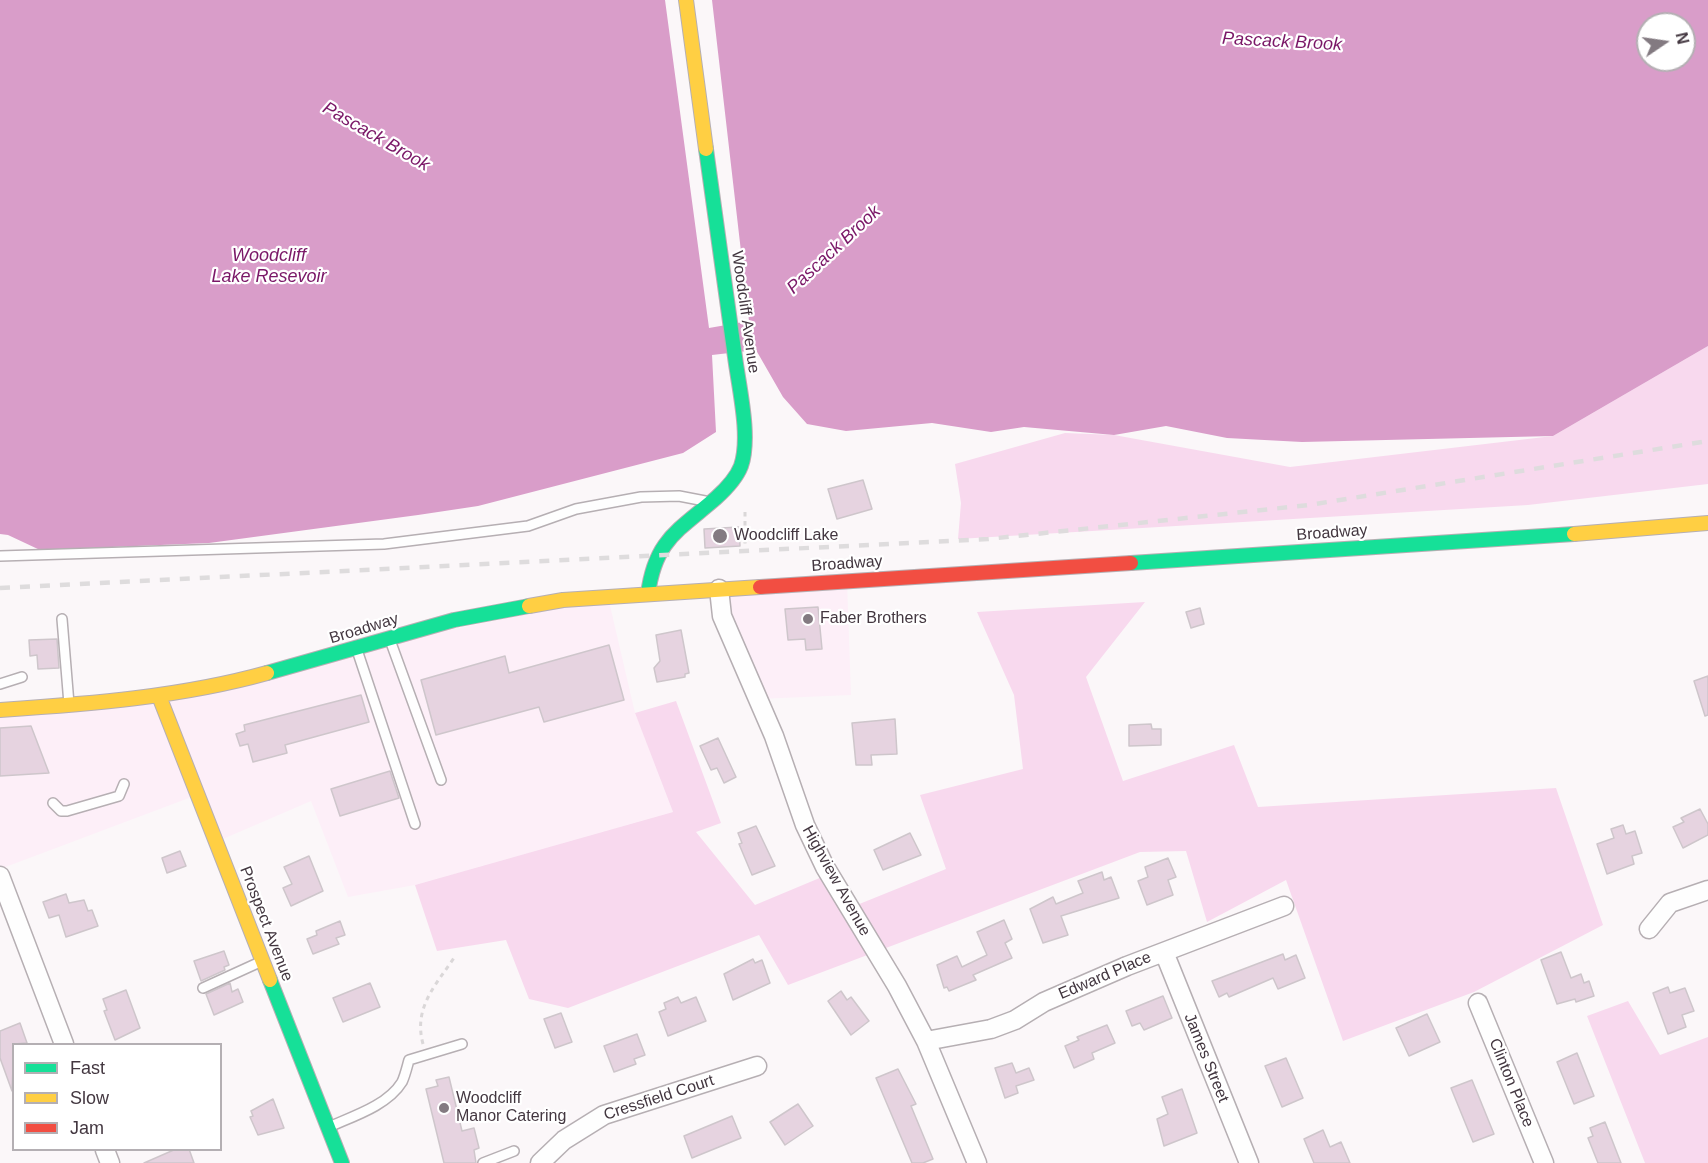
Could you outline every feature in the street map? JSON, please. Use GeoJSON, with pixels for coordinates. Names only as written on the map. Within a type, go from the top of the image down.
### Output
{"type":"FeatureCollection","features":[{"type":"Feature","properties":{"kind":"main road","name":"Woodcliff Avenue"},"geometry":{"type":"LineString","coordinates":[[648,594],[654,557],[663,543],[731,483],[741,464],[743,431],[734,353],[686,0]]}},
{"type":"Feature","properties":{"kind":"main road","name":"Broadway"},"geometry":{"type":"LineString","coordinates":[[0,710],[69,706],[159,696],[238,681],[389,638],[508,609],[563,600],[1608,532],[1708,523]]}},
{"type":"Feature","properties":{"kind":"main road","name":"Prospect Avenue"},"geometry":{"type":"LineString","coordinates":[[159,696],[342,1163]]}},
{"type":"Feature","properties":{"kind":"street","name":"Highview Avenue"},"geometry":{"type":"LineString","coordinates":[[719,589],[722,616],[774,736],[805,825],[825,867],[897,986],[926,1041],[977,1163]]}},
{"type":"Feature","properties":{"kind":"street"},"geometry":{"type":"LineString","coordinates":[[0,876],[64,1043]]}},
{"type":"Feature","properties":{"kind":"street"},"geometry":{"type":"LineString","coordinates":[[1649,929],[1670,903],[1708,890]]}},
{"type":"Feature","properties":{"kind":"street","name":"Edward Place"},"geometry":{"type":"LineString","coordinates":[[926,1041],[991,1029],[1016,1020],[1044,1002],[1164,952],[1284,906]]}},
{"type":"Feature","properties":{"kind":"street","name":"James Street"},"geometry":{"type":"LineString","coordinates":[[1164,952],[1249,1163]]}},
{"type":"Feature","properties":{"kind":"street","name":"Clinton Place"},"geometry":{"type":"LineString","coordinates":[[1478,1003],[1544,1163]]}},
{"type":"Feature","properties":{"kind":"street","name":"Cressfield Court"},"geometry":{"type":"LineString","coordinates":[[540,1163],[564,1140],[604,1115],[757,1066]]}},
{"type":"Feature","properties":{"kind":"lane"},"geometry":{"type":"LineString","coordinates":[[0,556],[384,544],[528,526],[576,509],[641,497],[679,496],[710,502]]}},
{"type":"Feature","properties":{"kind":"lane"},"geometry":{"type":"LineString","coordinates":[[62,620],[69,706]]}},
{"type":"Feature","properties":{"kind":"lane"},"geometry":{"type":"LineString","coordinates":[[389,638],[441,780]]}},
{"type":"Feature","properties":{"kind":"lane"},"geometry":{"type":"LineString","coordinates":[[356,648],[415,824]]}},
{"type":"Feature","properties":{"kind":"lane"},"geometry":{"type":"LineString","coordinates":[[0,684],[22,677]]}},
{"type":"Feature","properties":{"kind":"lane"},"geometry":{"type":"LineString","coordinates":[[53,802],[61,811],[67,811],[119,796],[124,784]]}},
{"type":"Feature","properties":{"kind":"lane"},"geometry":{"type":"LineString","coordinates":[[203,988],[263,962]]}},
{"type":"Feature","properties":{"kind":"lane"},"geometry":{"type":"LineString","coordinates":[[328,1128],[378,1104],[402,1082],[410,1060],[462,1044]]}},
{"type":"Feature","properties":{"kind":"lane"},"geometry":{"type":"LineString","coordinates":[[483,1163],[514,1151]]}},
{"type":"Feature","properties":{"kind":"path"},"geometry":{"type":"LineString","coordinates":[[745,512],[746,544]]}},
{"type":"Feature","properties":{"kind":"path"},"geometry":{"type":"LineString","coordinates":[[426,1055],[419,1030],[422,1006],[456,954]]}},
{"type":"Feature","properties":{"kind":"shaded area"},"geometry":{"type":"Polygon","coordinates":[[[1708,346],[1708,484],[1528,505],[958,539],[961,503],[955,464],[1065,433],[1114,435],[1290,467],[1553,436],[1708,346]]]}},
{"type":"Feature","properties":{"kind":"shaded area"},"geometry":{"type":"Polygon","coordinates":[[[847,581],[851,695],[758,699],[719,589],[847,581]]]}},
{"type":"Feature","properties":{"kind":"shaded area"},"geometry":{"type":"Polygon","coordinates":[[[608,597],[635,713],[673,812],[415,885],[348,897],[311,801],[216,842],[197,795],[0,869],[0,710],[97,704],[608,597]]]}},
{"type":"Feature","properties":{"kind":"shaded area"},"geometry":{"type":"Polygon","coordinates":[[[1145,602],[1086,677],[1123,781],[1234,745],[1258,807],[1556,788],[1603,925],[1474,992],[1343,1041],[1286,880],[1207,922],[1186,851],[1140,852],[788,985],[759,935],[568,1008],[529,999],[506,940],[437,951],[415,885],[673,812],[635,713],[676,701],[721,823],[696,832],[755,905],[834,872],[847,909],[946,869],[920,795],[1023,769],[1014,695],[977,612],[1145,602]]]}},
{"type":"Feature","properties":{"kind":"shaded area"},"geometry":{"type":"Polygon","coordinates":[[[1628,1001],[1660,1055],[1708,1037],[1708,1163],[1645,1163],[1587,1016],[1628,1001]]]}},
{"type":"Feature","properties":{"kind":"water","name":"Woodcliff Lake Resevoir"},"geometry":{"type":"Polygon","coordinates":[[[0,0],[665,0],[709,328],[749,321],[712,0],[1708,0],[1708,346],[1553,436],[1302,442],[1227,438],[1166,426],[1114,435],[1024,427],[991,432],[932,423],[846,431],[807,424],[783,397],[756,350],[712,355],[716,432],[683,453],[478,506],[209,543],[40,550],[8,535],[0,534],[0,0]]]}},
{"type":"Feature","properties":{"kind":"building"},"geometry":{"type":"Polygon","coordinates":[[[863,480],[872,509],[837,519],[828,489],[863,480]]]}},
{"type":"Feature","properties":{"kind":"building"},"geometry":{"type":"Polygon","coordinates":[[[739,527],[740,546],[705,548],[704,529],[739,527]]]}},
{"type":"Feature","properties":{"kind":"building"},"geometry":{"type":"Polygon","coordinates":[[[818,607],[822,649],[806,650],[805,639],[788,640],[785,609],[818,607]]]}},
{"type":"Feature","properties":{"kind":"building"},"geometry":{"type":"Polygon","coordinates":[[[1200,608],[1204,624],[1191,628],[1186,612],[1200,608]]]}},
{"type":"Feature","properties":{"kind":"building"},"geometry":{"type":"Polygon","coordinates":[[[681,630],[689,673],[685,674],[685,677],[657,682],[654,668],[660,661],[656,635],[681,630]]]}},
{"type":"Feature","properties":{"kind":"building"},"geometry":{"type":"Polygon","coordinates":[[[57,639],[59,668],[38,669],[37,655],[30,656],[29,640],[57,639]]]}},
{"type":"Feature","properties":{"kind":"building"},"geometry":{"type":"Polygon","coordinates":[[[609,645],[624,700],[544,722],[539,707],[436,735],[421,680],[505,656],[509,673],[609,645]]]}},
{"type":"Feature","properties":{"kind":"building"},"geometry":{"type":"Polygon","coordinates":[[[1708,676],[1708,715],[1705,716],[1694,681],[1708,676]]]}},
{"type":"Feature","properties":{"kind":"building"},"geometry":{"type":"Polygon","coordinates":[[[361,695],[369,722],[285,745],[287,753],[253,762],[248,744],[240,746],[236,734],[245,731],[244,725],[361,695]]]}},
{"type":"Feature","properties":{"kind":"building"},"geometry":{"type":"Polygon","coordinates":[[[895,719],[897,754],[871,755],[872,765],[856,765],[852,723],[895,719]]]}},
{"type":"Feature","properties":{"kind":"building"},"geometry":{"type":"Polygon","coordinates":[[[1151,724],[1152,729],[1161,729],[1161,745],[1129,746],[1129,725],[1151,724]]]}},
{"type":"Feature","properties":{"kind":"building"},"geometry":{"type":"Polygon","coordinates":[[[31,726],[49,773],[0,776],[0,728],[31,726]]]}},
{"type":"Feature","properties":{"kind":"building"},"geometry":{"type":"Polygon","coordinates":[[[718,738],[736,777],[724,783],[717,768],[711,770],[700,746],[718,738]]]}},
{"type":"Feature","properties":{"kind":"building"},"geometry":{"type":"Polygon","coordinates":[[[390,771],[399,798],[340,816],[331,789],[390,771]]]}},
{"type":"Feature","properties":{"kind":"building"},"geometry":{"type":"Polygon","coordinates":[[[1700,809],[1708,824],[1708,835],[1683,848],[1673,827],[1684,822],[1681,818],[1700,809]]]}},
{"type":"Feature","properties":{"kind":"building"},"geometry":{"type":"Polygon","coordinates":[[[1623,825],[1626,834],[1635,831],[1642,853],[1632,856],[1634,864],[1607,874],[1597,844],[1614,838],[1611,829],[1623,825]]]}},
{"type":"Feature","properties":{"kind":"building"},"geometry":{"type":"Polygon","coordinates":[[[756,826],[775,866],[752,875],[739,844],[742,843],[738,833],[756,826]]]}},
{"type":"Feature","properties":{"kind":"building"},"geometry":{"type":"Polygon","coordinates":[[[910,833],[921,855],[883,870],[874,850],[910,833]]]}},
{"type":"Feature","properties":{"kind":"building"},"geometry":{"type":"Polygon","coordinates":[[[180,851],[186,866],[167,873],[162,858],[180,851]]]}},
{"type":"Feature","properties":{"kind":"building"},"geometry":{"type":"Polygon","coordinates":[[[309,856],[323,891],[291,906],[283,888],[292,884],[284,867],[309,856]]]}},
{"type":"Feature","properties":{"kind":"building"},"geometry":{"type":"Polygon","coordinates":[[[1168,858],[1176,877],[1168,880],[1173,895],[1147,905],[1138,881],[1148,877],[1145,867],[1168,858]]]}},
{"type":"Feature","properties":{"kind":"building"},"geometry":{"type":"Polygon","coordinates":[[[1102,872],[1104,880],[1111,877],[1119,898],[1061,916],[1068,935],[1043,943],[1030,909],[1053,897],[1056,904],[1083,893],[1078,881],[1102,872]]]}},
{"type":"Feature","properties":{"kind":"building"},"geometry":{"type":"Polygon","coordinates":[[[66,894],[69,903],[84,900],[88,911],[92,910],[98,926],[66,937],[59,915],[49,918],[43,902],[66,894]]]}},
{"type":"Feature","properties":{"kind":"building"},"geometry":{"type":"Polygon","coordinates":[[[1004,920],[1012,939],[1005,943],[1012,958],[973,975],[976,980],[949,991],[947,987],[944,988],[937,965],[957,956],[962,967],[987,955],[977,932],[1004,920]]]}},
{"type":"Feature","properties":{"kind":"building"},"geometry":{"type":"Polygon","coordinates":[[[340,921],[345,935],[336,938],[339,944],[313,954],[307,939],[317,935],[316,931],[340,921]]]}},
{"type":"Feature","properties":{"kind":"building"},"geometry":{"type":"Polygon","coordinates":[[[224,951],[229,965],[224,967],[225,970],[201,981],[194,961],[224,951]]]}},
{"type":"Feature","properties":{"kind":"building"},"geometry":{"type":"Polygon","coordinates":[[[1561,952],[1571,978],[1581,974],[1584,983],[1589,981],[1594,996],[1576,1002],[1575,999],[1557,1004],[1541,960],[1561,952]]]}},
{"type":"Feature","properties":{"kind":"building"},"geometry":{"type":"Polygon","coordinates":[[[1283,954],[1285,960],[1296,955],[1305,978],[1278,989],[1273,978],[1229,997],[1227,993],[1219,997],[1212,981],[1283,954]]]}},
{"type":"Feature","properties":{"kind":"building"},"geometry":{"type":"Polygon","coordinates":[[[753,959],[755,963],[762,960],[770,983],[733,1000],[724,974],[753,959]]]}},
{"type":"Feature","properties":{"kind":"building"},"geometry":{"type":"Polygon","coordinates":[[[230,983],[232,992],[238,989],[243,1002],[214,1015],[206,994],[230,983]]]}},
{"type":"Feature","properties":{"kind":"building"},"geometry":{"type":"Polygon","coordinates":[[[370,983],[380,1007],[343,1022],[333,998],[370,983]]]}},
{"type":"Feature","properties":{"kind":"building"},"geometry":{"type":"Polygon","coordinates":[[[1668,987],[1670,993],[1685,988],[1694,1011],[1682,1015],[1686,1027],[1668,1034],[1653,993],[1668,987]]]}},
{"type":"Feature","properties":{"kind":"building"},"geometry":{"type":"Polygon","coordinates":[[[126,990],[140,1028],[115,1040],[104,1011],[107,1010],[103,999],[126,990]]]}},
{"type":"Feature","properties":{"kind":"building"},"geometry":{"type":"Polygon","coordinates":[[[841,991],[847,1000],[851,997],[869,1021],[851,1035],[828,1001],[841,991]]]}},
{"type":"Feature","properties":{"kind":"building"},"geometry":{"type":"Polygon","coordinates":[[[1163,996],[1172,1018],[1144,1030],[1140,1023],[1132,1026],[1126,1011],[1163,996]]]}},
{"type":"Feature","properties":{"kind":"building"},"geometry":{"type":"Polygon","coordinates":[[[678,997],[681,1003],[696,997],[706,1021],[668,1036],[659,1012],[666,1009],[664,1003],[678,997]]]}},
{"type":"Feature","properties":{"kind":"building"},"geometry":{"type":"Polygon","coordinates":[[[561,1013],[572,1042],[555,1048],[544,1019],[561,1013]]]}},
{"type":"Feature","properties":{"kind":"building"},"geometry":{"type":"Polygon","coordinates":[[[1427,1014],[1440,1042],[1409,1056],[1396,1028],[1427,1014]]]}},
{"type":"Feature","properties":{"kind":"building"},"geometry":{"type":"Polygon","coordinates":[[[20,1023],[27,1043],[12,1043],[12,1091],[0,1058],[0,1031],[20,1023]]]}},
{"type":"Feature","properties":{"kind":"building"},"geometry":{"type":"Polygon","coordinates":[[[1107,1025],[1115,1043],[1092,1053],[1094,1059],[1074,1068],[1065,1046],[1079,1040],[1077,1037],[1107,1025]]]}},
{"type":"Feature","properties":{"kind":"building"},"geometry":{"type":"Polygon","coordinates":[[[637,1034],[645,1055],[634,1059],[636,1064],[614,1072],[604,1046],[637,1034]]]}},
{"type":"Feature","properties":{"kind":"building"},"geometry":{"type":"Polygon","coordinates":[[[1577,1053],[1594,1096],[1574,1104],[1557,1062],[1577,1053]]]}},
{"type":"Feature","properties":{"kind":"building"},"geometry":{"type":"Polygon","coordinates":[[[1286,1058],[1303,1098],[1282,1107],[1265,1066],[1286,1058]]]}},
{"type":"Feature","properties":{"kind":"building"},"geometry":{"type":"Polygon","coordinates":[[[1012,1063],[1016,1073],[1029,1068],[1034,1080],[1016,1086],[1018,1093],[1005,1098],[995,1068],[1012,1063]]]}},
{"type":"Feature","properties":{"kind":"building"},"geometry":{"type":"Polygon","coordinates":[[[898,1069],[916,1104],[911,1106],[933,1159],[923,1163],[912,1163],[876,1078],[898,1069]]]}},
{"type":"Feature","properties":{"kind":"building","name":"Woodcliff Manor Catering"},"geometry":{"type":"Polygon","coordinates":[[[449,1077],[462,1131],[474,1128],[479,1148],[474,1150],[476,1163],[444,1163],[426,1089],[438,1086],[436,1080],[449,1077]]]}},
{"type":"Feature","properties":{"kind":"building"},"geometry":{"type":"Polygon","coordinates":[[[1472,1080],[1494,1134],[1473,1142],[1451,1088],[1472,1080]]]}},
{"type":"Feature","properties":{"kind":"building"},"geometry":{"type":"Polygon","coordinates":[[[1182,1089],[1197,1133],[1164,1146],[1157,1119],[1168,1114],[1162,1097],[1182,1089]]]}},
{"type":"Feature","properties":{"kind":"building"},"geometry":{"type":"Polygon","coordinates":[[[273,1099],[284,1128],[258,1135],[250,1117],[253,1116],[251,1111],[273,1099]]]}},
{"type":"Feature","properties":{"kind":"building"},"geometry":{"type":"Polygon","coordinates":[[[798,1104],[813,1126],[785,1145],[770,1122],[798,1104]]]}},
{"type":"Feature","properties":{"kind":"building"},"geometry":{"type":"Polygon","coordinates":[[[732,1116],[741,1138],[692,1158],[684,1136],[732,1116]]]}},
{"type":"Feature","properties":{"kind":"building"},"geometry":{"type":"Polygon","coordinates":[[[1605,1122],[1621,1163],[1598,1163],[1588,1138],[1593,1136],[1590,1128],[1605,1122]]]}},
{"type":"Feature","properties":{"kind":"building"},"geometry":{"type":"Polygon","coordinates":[[[1323,1130],[1330,1147],[1341,1142],[1350,1163],[1314,1163],[1304,1139],[1323,1130]]]}},
{"type":"Feature","properties":{"kind":"building"},"geometry":{"type":"Polygon","coordinates":[[[171,1151],[190,1151],[194,1163],[144,1163],[171,1151]]]}},
{"type":"Feature","properties":{"kind":"railway"},"geometry":{"type":"LineString","coordinates":[[0,588],[988,539],[1309,505],[1708,441]]}},
{"type":"Feature","properties":{"kind":"traffic: fast"},"geometry":{"type":"LineString","coordinates":[[648,594],[656,561],[670,538],[730,484],[739,471],[744,454],[745,427],[706,149]]}},
{"type":"Feature","properties":{"kind":"traffic: fast"},"geometry":{"type":"LineString","coordinates":[[1131,563],[1574,534]]}},
{"type":"Feature","properties":{"kind":"traffic: fast"},"geometry":{"type":"LineString","coordinates":[[267,673],[454,620],[529,606]]}},
{"type":"Feature","properties":{"kind":"traffic: fast"},"geometry":{"type":"LineString","coordinates":[[270,980],[342,1163]]}},
{"type":"Feature","properties":{"kind":"traffic: slow"},"geometry":{"type":"LineString","coordinates":[[686,0],[706,149]]}},
{"type":"Feature","properties":{"kind":"traffic: slow"},"geometry":{"type":"LineString","coordinates":[[1574,534],[1708,523]]}},
{"type":"Feature","properties":{"kind":"traffic: slow"},"geometry":{"type":"LineString","coordinates":[[529,606],[563,600],[760,587]]}},
{"type":"Feature","properties":{"kind":"traffic: slow"},"geometry":{"type":"LineString","coordinates":[[0,710],[168,694],[267,673]]}},
{"type":"Feature","properties":{"kind":"traffic: slow"},"geometry":{"type":"LineString","coordinates":[[159,696],[270,980]]}},
{"type":"Feature","properties":{"kind":"traffic: jam"},"geometry":{"type":"LineString","coordinates":[[760,587],[1131,563]]}},
{"type":"Feature","properties":{"kind":"place","name":"Woodcliff Lake"},"geometry":{"type":"Point","coordinates":[720,536]}},
{"type":"Feature","properties":{"kind":"place","name":"Faber Brothers"},"geometry":{"type":"Point","coordinates":[808,619]}},
{"type":"Feature","properties":{"kind":"place","name":"Woodcliff Manor Catering"},"geometry":{"type":"Point","coordinates":[444,1108]}},
{"type":"Feature","properties":{"kind":"water label","name":"Pascack Brook"},"geometry":{"type":"Point","coordinates":[1282,42]}},
{"type":"Feature","properties":{"kind":"water label","name":"Pascack Brook"},"geometry":{"type":"Point","coordinates":[376,137]}},
{"type":"Feature","properties":{"kind":"water label","name":"Pascack Brook"},"geometry":{"type":"Point","coordinates":[834,250]}}]}
